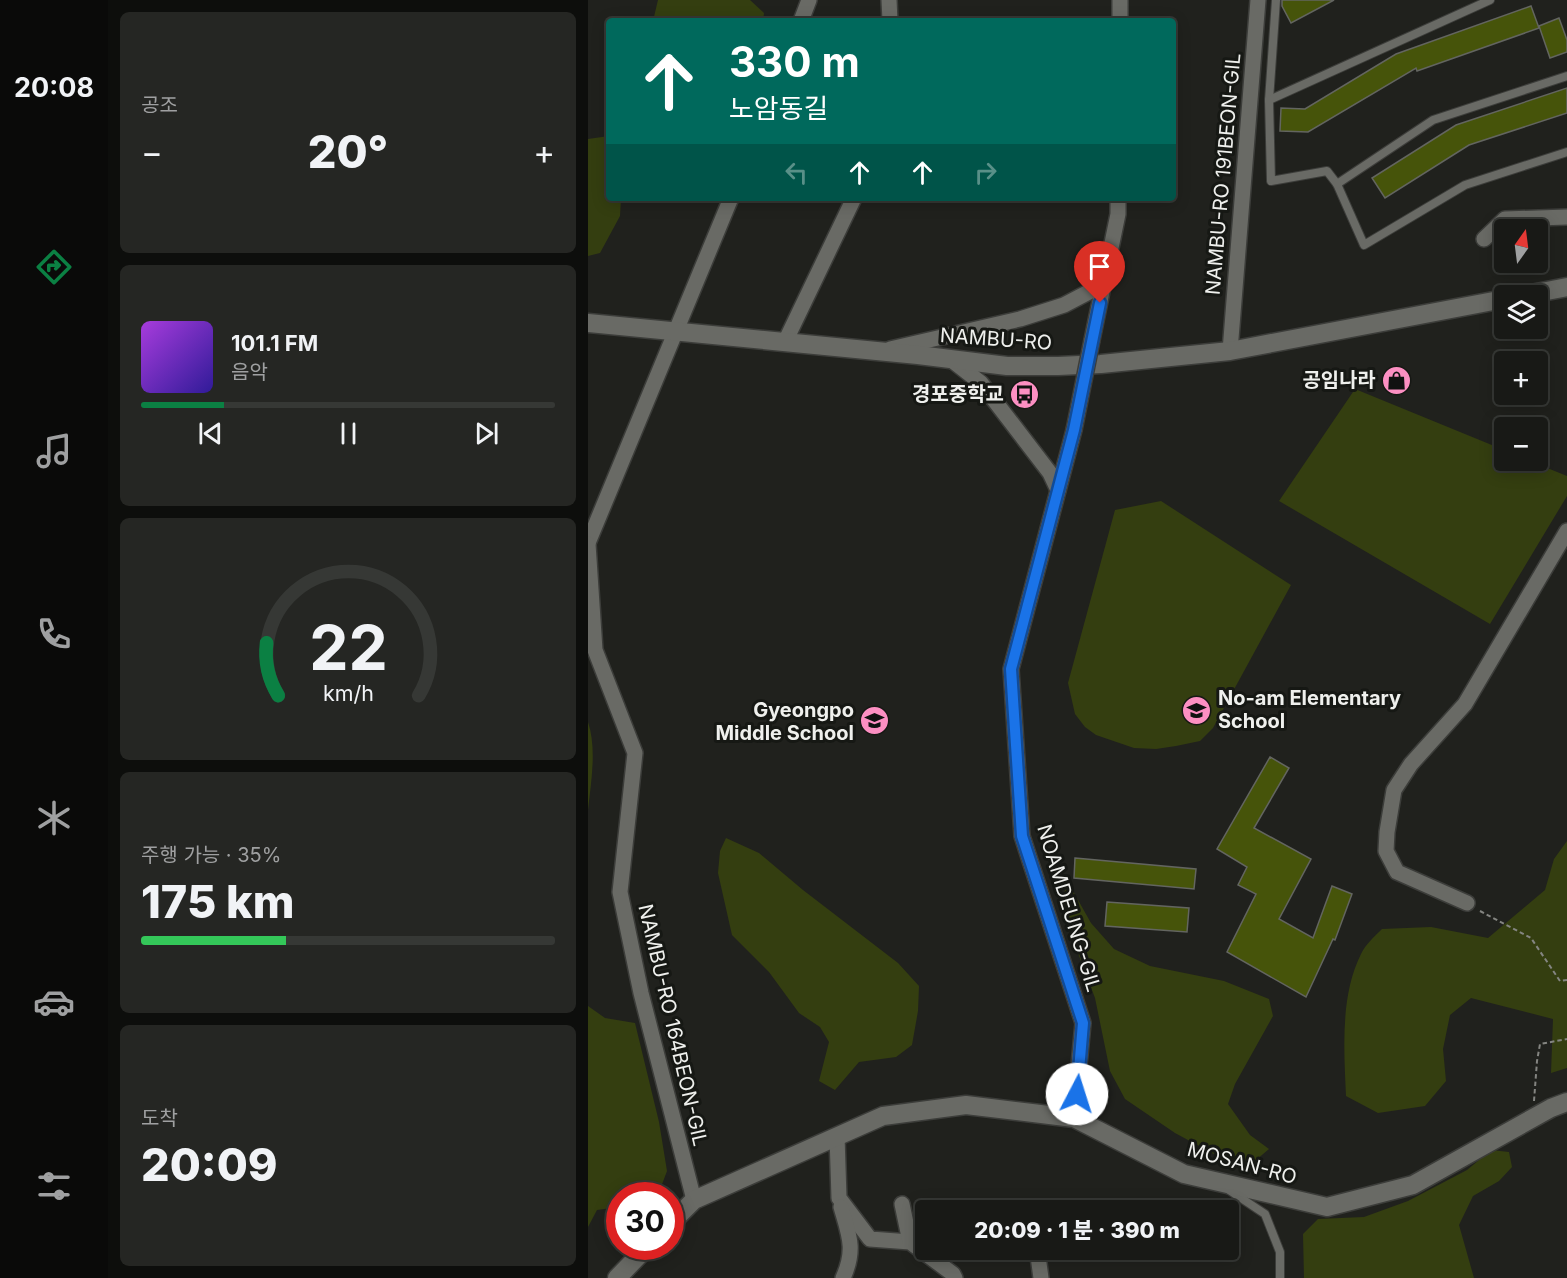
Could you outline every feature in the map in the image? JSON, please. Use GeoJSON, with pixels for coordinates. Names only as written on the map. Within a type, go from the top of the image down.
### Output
{"type":"FeatureCollection","features":[{"type":"Feature","properties":{"kind":"street"},"geometry":{"type":"LineString","coordinates":[[802,18],[809,0]]}},
{"type":"Feature","properties":{"kind":"street"},"geometry":{"type":"LineString","coordinates":[[890,0],[890,18]]}},
{"type":"Feature","properties":{"kind":"street"},"geometry":{"type":"LineString","coordinates":[[1120,0],[1120,18]]}},
{"type":"Feature","properties":{"kind":"street","name":"NAMBU-RO 191BEON-GIL"},"geometry":{"type":"LineString","coordinates":[[1230,351],[1258,0]]}},
{"type":"Feature","properties":{"kind":"street","name":"NAMBU-RO 164BEON-GIL"},"geometry":{"type":"LineString","coordinates":[[694,1200],[640,993],[620,892],[635,753],[595,650],[588,543],[730,201]]}},
{"type":"Feature","properties":{"kind":"street"},"geometry":{"type":"LineString","coordinates":[[785,342],[853,201]]}},
{"type":"Feature","properties":{"kind":"street"},"geometry":{"type":"LineString","coordinates":[[879,351],[1020,319],[1064,304],[1104,284],[1118,214],[1118,201]]}},
{"type":"Feature","properties":{"kind":"street"},"geometry":{"type":"LineString","coordinates":[[1484,239],[1505,219],[1567,217]]}},
{"type":"Feature","properties":{"kind":"street","name":"NOAMDEUNG-GIL"},"geometry":{"type":"LineString","coordinates":[[1074,1118],[1083,1023],[1022,836],[1011,669],[1074,430],[1104,284]]}},
{"type":"Feature","properties":{"kind":"street"},"geometry":{"type":"LineString","coordinates":[[1548,291],[1567,287]]}},
{"type":"Feature","properties":{"kind":"street","name":"NAMBU-RO"},"geometry":{"type":"LineString","coordinates":[[588,322],[949,358],[1007,366],[1058,366],[1230,351],[1494,301]]}},
{"type":"Feature","properties":{"kind":"street"},"geometry":{"type":"LineString","coordinates":[[949,358],[981,383],[1050,473],[1058,490]]}},
{"type":"Feature","properties":{"kind":"street"},"geometry":{"type":"LineString","coordinates":[[1467,903],[1397,872],[1386,851],[1394,790],[1412,764],[1465,704],[1566,535]]}},
{"type":"Feature","properties":{"kind":"street","name":"MOSAN-RO"},"geometry":{"type":"LineString","coordinates":[[684,1210],[694,1200],[883,1116],[966,1105],[1074,1118],[1184,1174],[1327,1207],[1413,1185],[1551,1108],[1567,1102]]}},
{"type":"Feature","properties":{"kind":"street"},"geometry":{"type":"LineString","coordinates":[[837,1136],[839,1198],[851,1245],[848,1266],[843,1278]]}},
{"type":"Feature","properties":{"kind":"street"},"geometry":{"type":"LineString","coordinates":[[839,1198],[870,1239],[913,1244],[953,1274],[955,1278]]}},
{"type":"Feature","properties":{"kind":"street"},"geometry":{"type":"LineString","coordinates":[[902,1204],[913,1244]]}},
{"type":"Feature","properties":{"kind":"street"},"geometry":{"type":"LineString","coordinates":[[617,1278],[634,1260]]}},
{"type":"Feature","properties":{"kind":"street"},"geometry":{"type":"LineString","coordinates":[[1039,1260],[1041,1278]]}},
{"type":"Feature","properties":{"kind":"lane"},"geometry":{"type":"LineString","coordinates":[[1276,0],[1269,100],[1271,181],[1327,171],[1337,184],[1364,245],[1465,185],[1567,152]]}},
{"type":"Feature","properties":{"kind":"lane"},"geometry":{"type":"LineString","coordinates":[[1269,100],[1490,0]]}},
{"type":"Feature","properties":{"kind":"lane"},"geometry":{"type":"LineString","coordinates":[[1337,184],[1433,120],[1567,76]]}},
{"type":"Feature","properties":{"kind":"lane"},"geometry":{"type":"LineString","coordinates":[[1215,1181],[1264,1214],[1280,1252],[1280,1278]]}},
{"type":"Feature","properties":{"kind":"path"},"geometry":{"type":"LineString","coordinates":[[1467,903],[1531,938],[1560,981],[1567,980]]}},
{"type":"Feature","properties":{"kind":"path"},"geometry":{"type":"LineString","coordinates":[[1532,1119],[1540,1044],[1567,1039]]}},
{"type":"Feature","properties":{"kind":"green space"},"geometry":{"type":"Polygon","coordinates":[[[658,0],[750,0],[764,13],[763,18],[654,18],[658,0]]]}},
{"type":"Feature","properties":{"kind":"green space"},"geometry":{"type":"Polygon","coordinates":[[[606,136],[606,201],[621,201],[620,216],[600,253],[588,256],[588,139],[606,136]]]}},
{"type":"Feature","properties":{"kind":"green space"},"geometry":{"type":"Polygon","coordinates":[[[1355,389],[1494,446],[1494,471],[1548,471],[1548,468],[1567,476],[1567,496],[1490,624],[1279,501],[1355,389]]]}},
{"type":"Feature","properties":{"kind":"green space"},"geometry":{"type":"Polygon","coordinates":[[[1161,501],[1291,585],[1213,728],[1200,741],[1156,749],[1134,748],[1096,735],[1085,727],[1075,714],[1068,683],[1115,510],[1161,501]]]}},
{"type":"Feature","properties":{"kind":"green space"},"geometry":{"type":"Polygon","coordinates":[[[588,722],[593,754],[588,810],[588,722]]]}},
{"type":"Feature","properties":{"kind":"green space"},"geometry":{"type":"Polygon","coordinates":[[[726,838],[759,853],[898,963],[919,986],[918,1011],[912,1045],[896,1057],[859,1062],[835,1090],[819,1081],[829,1042],[820,1027],[799,1013],[769,972],[732,935],[718,873],[720,851],[726,838]]]}},
{"type":"Feature","properties":{"kind":"green space"},"geometry":{"type":"Polygon","coordinates":[[[1567,841],[1567,1068],[1551,1073],[1553,1019],[1471,998],[1450,1015],[1443,1049],[1446,1081],[1425,1106],[1378,1113],[1346,1096],[1344,1042],[1346,1005],[1354,970],[1368,944],[1382,929],[1431,927],[1488,938],[1545,890],[1554,859],[1567,841]]]}},
{"type":"Feature","properties":{"kind":"green space"},"geometry":{"type":"Polygon","coordinates":[[[1069,884],[1091,923],[1114,949],[1150,966],[1224,981],[1269,999],[1273,1016],[1235,1084],[1228,1104],[1250,1135],[1269,1149],[1249,1166],[1225,1160],[1175,1133],[1125,1099],[1110,1071],[1095,998],[1065,919],[1060,899],[1069,884]]]}},
{"type":"Feature","properties":{"kind":"green space"},"geometry":{"type":"Polygon","coordinates":[[[588,1006],[605,1018],[635,1023],[659,1122],[667,1171],[663,1182],[606,1182],[606,1209],[597,1210],[588,1227],[588,1006]]]}},
{"type":"Feature","properties":{"kind":"green space"},"geometry":{"type":"Polygon","coordinates":[[[1491,1150],[1509,1152],[1512,1167],[1499,1181],[1473,1196],[1459,1225],[1474,1278],[1304,1278],[1303,1234],[1318,1219],[1364,1217],[1408,1201],[1467,1170],[1491,1150]]]}},
{"type":"Feature","properties":{"kind":"building"},"geometry":{"type":"Polygon","coordinates":[[[1282,0],[1334,0],[1291,23],[1282,6],[1282,0]]]}},
{"type":"Feature","properties":{"kind":"building"},"geometry":{"type":"Polygon","coordinates":[[[1531,6],[1539,28],[1417,71],[1416,68],[1308,132],[1280,131],[1281,108],[1305,109],[1396,54],[1531,6]]]}},
{"type":"Feature","properties":{"kind":"building"},"geometry":{"type":"Polygon","coordinates":[[[1559,18],[1567,40],[1567,52],[1550,58],[1539,26],[1559,18]]]}},
{"type":"Feature","properties":{"kind":"building"},"geometry":{"type":"Polygon","coordinates":[[[1567,88],[1567,113],[1469,145],[1385,198],[1372,178],[1456,125],[1567,88]]]}},
{"type":"Feature","properties":{"kind":"building"},"geometry":{"type":"Polygon","coordinates":[[[1270,757],[1289,768],[1254,828],[1311,859],[1279,919],[1313,938],[1332,886],[1352,894],[1335,940],[1333,939],[1306,997],[1227,952],[1256,894],[1238,885],[1247,867],[1217,849],[1270,757]]]}},
{"type":"Feature","properties":{"kind":"building"},"geometry":{"type":"Polygon","coordinates":[[[1075,858],[1196,869],[1194,889],[1074,878],[1075,858]]]}},
{"type":"Feature","properties":{"kind":"building"},"geometry":{"type":"Polygon","coordinates":[[[1107,902],[1189,908],[1187,932],[1105,926],[1107,902]]]}},
{"type":"Feature","properties":{"kind":"place","name":"공임나라"},"geometry":{"type":"Point","coordinates":[1397,380]}},
{"type":"Feature","properties":{"kind":"place","name":"경포중학교"},"geometry":{"type":"Point","coordinates":[1025,394]}},
{"type":"Feature","properties":{"kind":"place","name":"No-am Elementary School"},"geometry":{"type":"Point","coordinates":[1197,710]}},
{"type":"Feature","properties":{"kind":"place","name":"Gyeongpo Middle School"},"geometry":{"type":"Point","coordinates":[875,721]}},
{"type":"Feature","properties":{"kind":"route"},"geometry":{"type":"LineString","coordinates":[[1077,1094],[1083,1023],[1022,836],[1011,669],[1074,430],[1100,303]]}}]}
